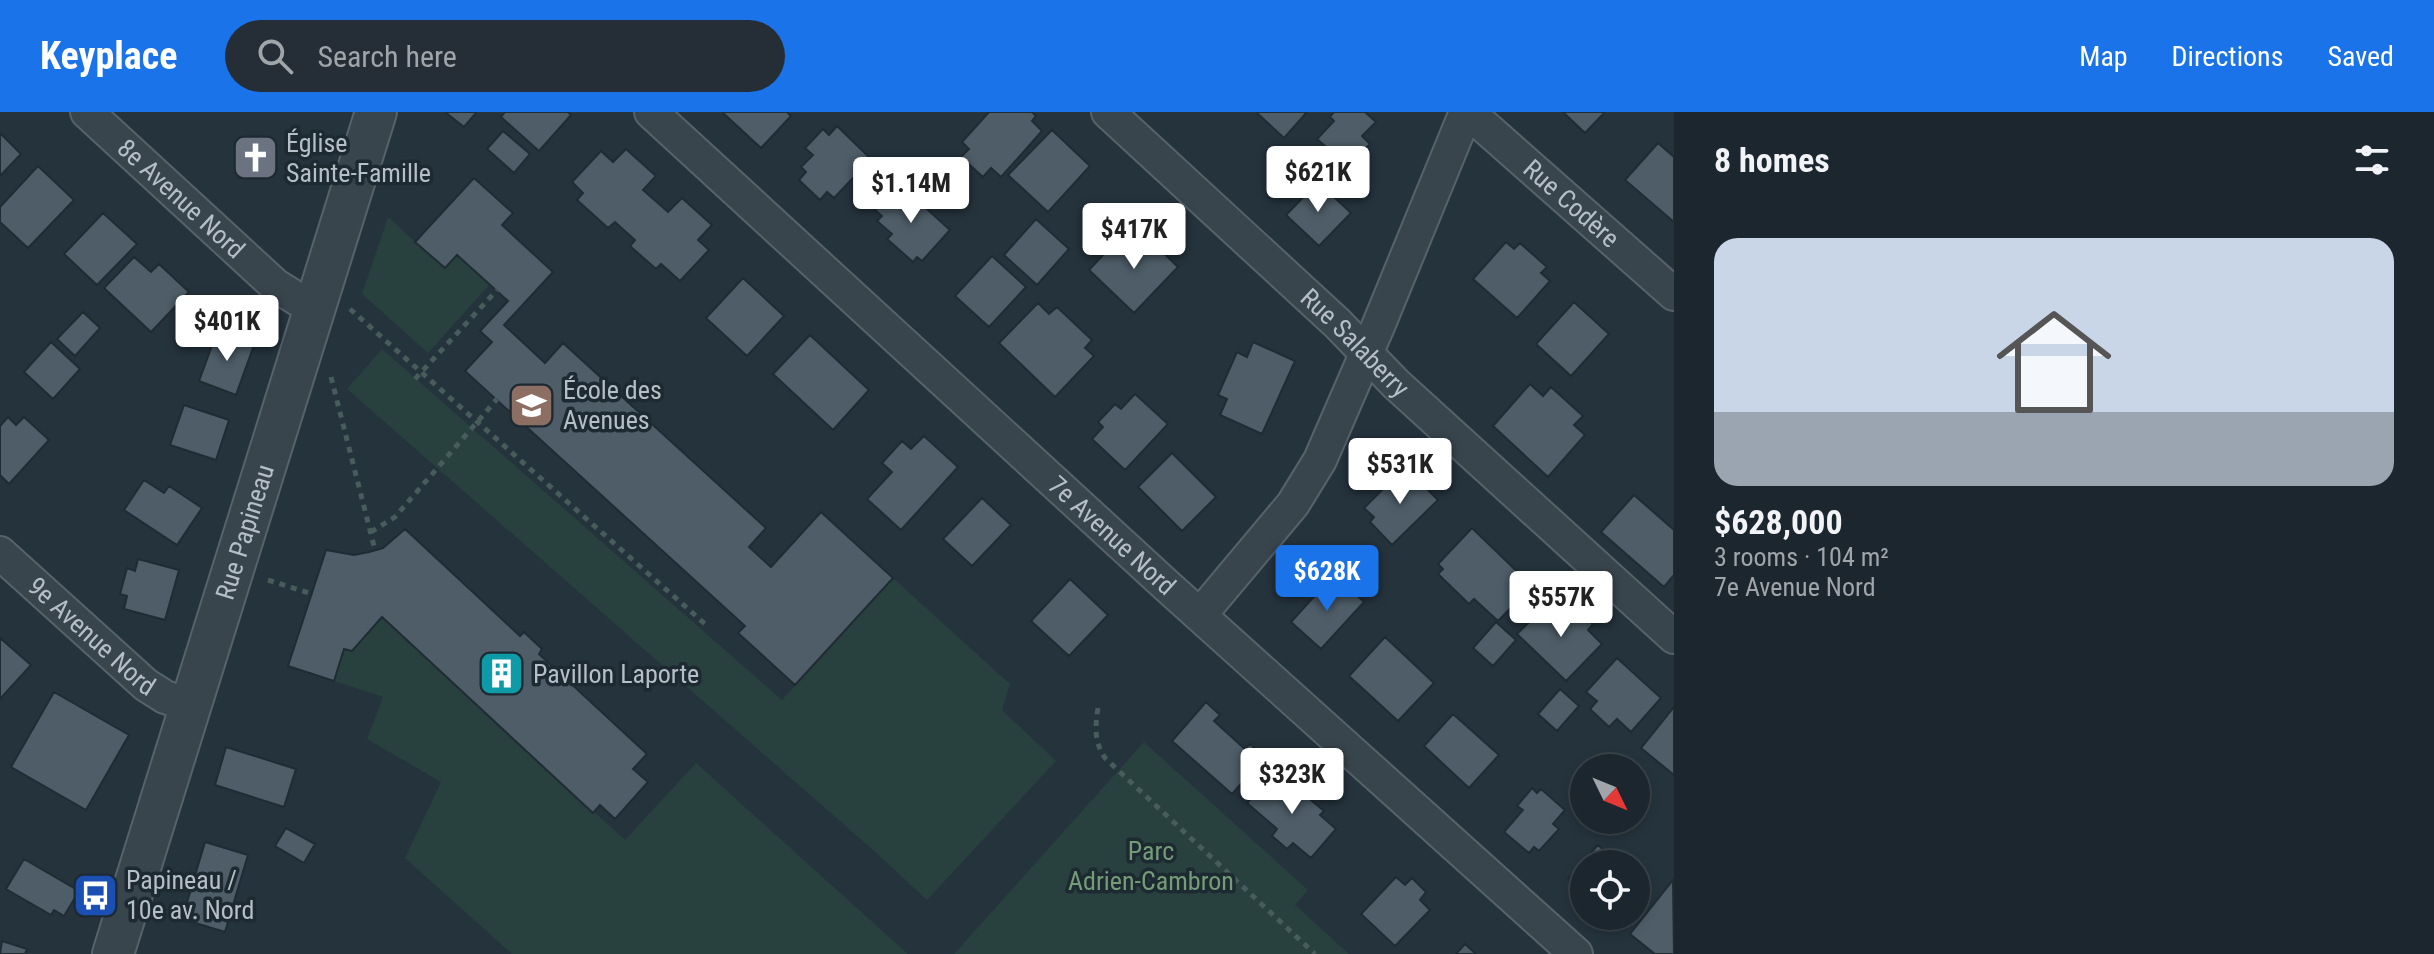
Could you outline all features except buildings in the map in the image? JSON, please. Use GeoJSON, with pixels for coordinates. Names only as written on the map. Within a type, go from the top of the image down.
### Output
{"type":"FeatureCollection","features":[{"type":"Feature","properties":{"kind":"street","name":"8e Avenue Nord"},"geometry":{"type":"LineString","coordinates":[[87,112],[275,285],[332,309]]}},
{"type":"Feature","properties":{"kind":"street","name":"Rue Papineau"},"geometry":{"type":"LineString","coordinates":[[113,954],[191,706],[332,309],[376,112]]}},
{"type":"Feature","properties":{"kind":"street","name":"7e Avenue Nord"},"geometry":{"type":"LineString","coordinates":[[651,112],[1200,615],[1576,954]]}},
{"type":"Feature","properties":{"kind":"street","name":"Rue Salaberry"},"geometry":{"type":"LineString","coordinates":[[1108,112],[1337,323],[1396,384],[1674,637]]}},
{"type":"Feature","properties":{"kind":"street"},"geometry":{"type":"LineString","coordinates":[[1200,615],[1293,504],[1309,480],[1467,112]]}},
{"type":"Feature","properties":{"kind":"street","name":"Rue Codère"},"geometry":{"type":"LineString","coordinates":[[1467,112],[1674,294]]}},
{"type":"Feature","properties":{"kind":"street","name":"9e Avenue Nord"},"geometry":{"type":"LineString","coordinates":[[0,553],[146,685],[165,697],[191,706]]}},
{"type":"Feature","properties":{"kind":"path"},"geometry":{"type":"LineString","coordinates":[[415,379],[497,290]]}},
{"type":"Feature","properties":{"kind":"path"},"geometry":{"type":"LineString","coordinates":[[332,309],[421,373],[705,624]]}},
{"type":"Feature","properties":{"kind":"path"},"geometry":{"type":"LineString","coordinates":[[330,372],[375,550]]}},
{"type":"Feature","properties":{"kind":"path"},"geometry":{"type":"LineString","coordinates":[[371,532],[395,517],[497,399]]}},
{"type":"Feature","properties":{"kind":"path"},"geometry":{"type":"LineString","coordinates":[[268,580],[312,594]]}},
{"type":"Feature","properties":{"kind":"path"},"geometry":{"type":"LineString","coordinates":[[1098,708],[1094,730],[1105,758],[1315,954]]}},
{"type":"Feature","properties":{"kind":"green space"},"geometry":{"type":"Polygon","coordinates":[[[388,217],[444,268],[457,255],[490,284],[428,353],[362,294],[388,217]]]}},
{"type":"Feature","properties":{"kind":"green space"},"geometry":{"type":"Polygon","coordinates":[[[382,349],[782,700],[893,578],[1010,684],[1002,710],[1056,761],[927,900],[347,389],[382,349]]]}},
{"type":"Feature","properties":{"kind":"green space"},"geometry":{"type":"Polygon","coordinates":[[[382,617],[625,840],[696,763],[908,954],[512,954],[405,858],[441,782],[367,739],[383,697],[334,681],[344,649],[352,651],[382,617]]]}},
{"type":"Feature","properties":{"kind":"green space","name":"Parc Adrien-Cambron"},"geometry":{"type":"Polygon","coordinates":[[[1144,742],[1308,890],[1295,905],[1349,954],[954,954],[1144,742]]]}},
{"type":"Feature","properties":{"kind":"place","name":"Église Sainte-Famille"},"geometry":{"type":"Point","coordinates":[255,158]}},
{"type":"Feature","properties":{"kind":"place","name":"École des Avenues"},"geometry":{"type":"Point","coordinates":[532,405]}},
{"type":"Feature","properties":{"kind":"place","name":"Pavillon Laporte"},"geometry":{"type":"Point","coordinates":[502,674]}},
{"type":"Feature","properties":{"kind":"place","name":"Papineau / 10e av. Nord"},"geometry":{"type":"Point","coordinates":[95,895]}}]}
